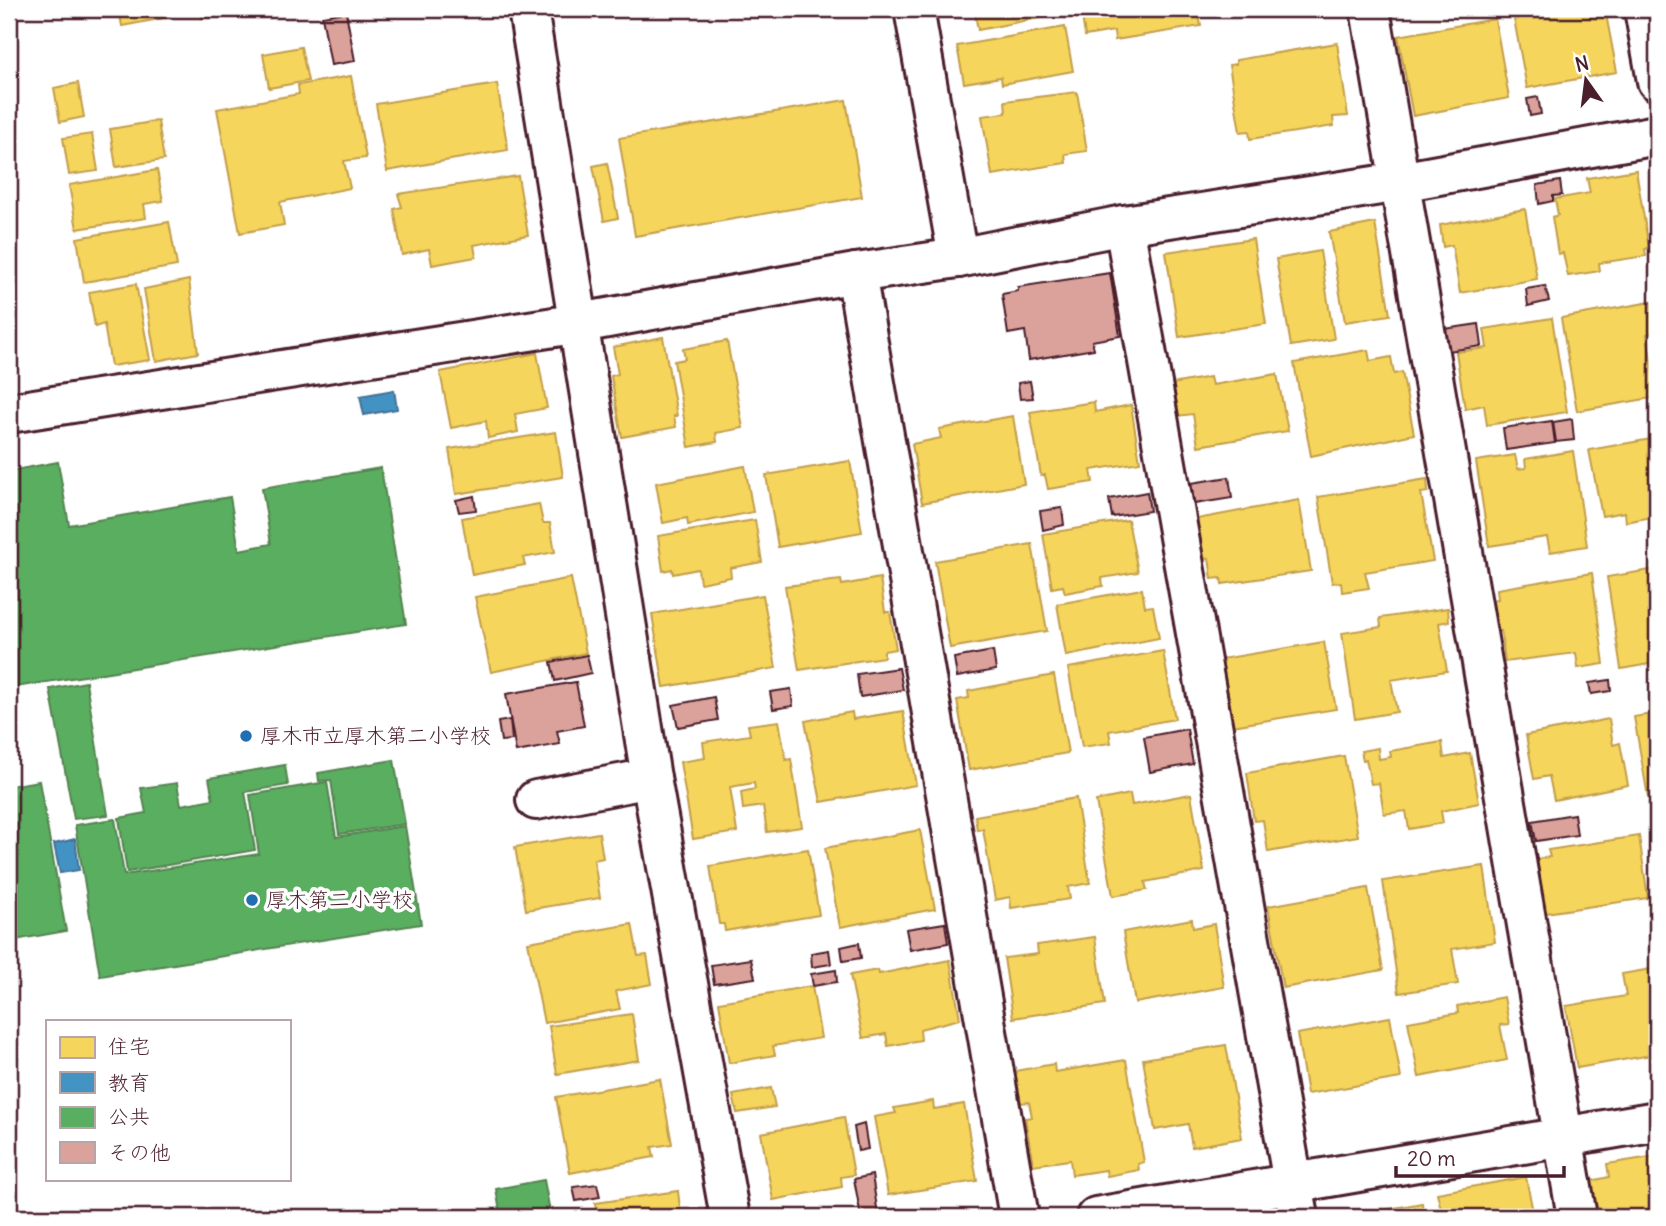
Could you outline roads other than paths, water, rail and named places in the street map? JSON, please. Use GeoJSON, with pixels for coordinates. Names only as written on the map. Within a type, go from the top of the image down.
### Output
{"type":"FeatureCollection","features":[{"type":"Feature","properties":{"kind":"street"},"geometry":{"type":"LineString","coordinates":[[528,9],[651,779],[730,1217]]}},
{"type":"Feature","properties":{"kind":"street"},"geometry":{"type":"LineString","coordinates":[[914,9],[958,258]]}},
{"type":"Feature","properties":{"kind":"street"},"geometry":{"type":"LineString","coordinates":[[1370,9],[1577,1217]]}},
{"type":"Feature","properties":{"kind":"street"},"geometry":{"type":"LineString","coordinates":[[1644,9],[1657,81]]}},
{"type":"Feature","properties":{"kind":"street"},"geometry":{"type":"LineString","coordinates":[[9,413],[580,323],[856,273],[958,258],[1124,225],[1400,181],[1657,135]]}},
{"type":"Feature","properties":{"kind":"street"},"geometry":{"type":"LineString","coordinates":[[1124,225],[1296,1201]]}},
{"type":"Feature","properties":{"kind":"street"},"geometry":{"type":"LineString","coordinates":[[856,273],[1019,1217]]}},
{"type":"Feature","properties":{"kind":"street"},"geometry":{"type":"LineString","coordinates":[[536,800],[651,779]]}},
{"type":"Feature","properties":{"kind":"street"},"geometry":{"type":"LineString","coordinates":[[1096,1217],[1296,1201],[1564,1137],[1657,1121]]}},
{"type":"Feature","properties":{"kind":"place","name":"厚木市立厚木第二小学校"},"geometry":{"type":"Point","coordinates":[246,736]}},
{"type":"Feature","properties":{"kind":"place","name":"厚木第二小学校"},"geometry":{"type":"Point","coordinates":[252,900]}}]}
